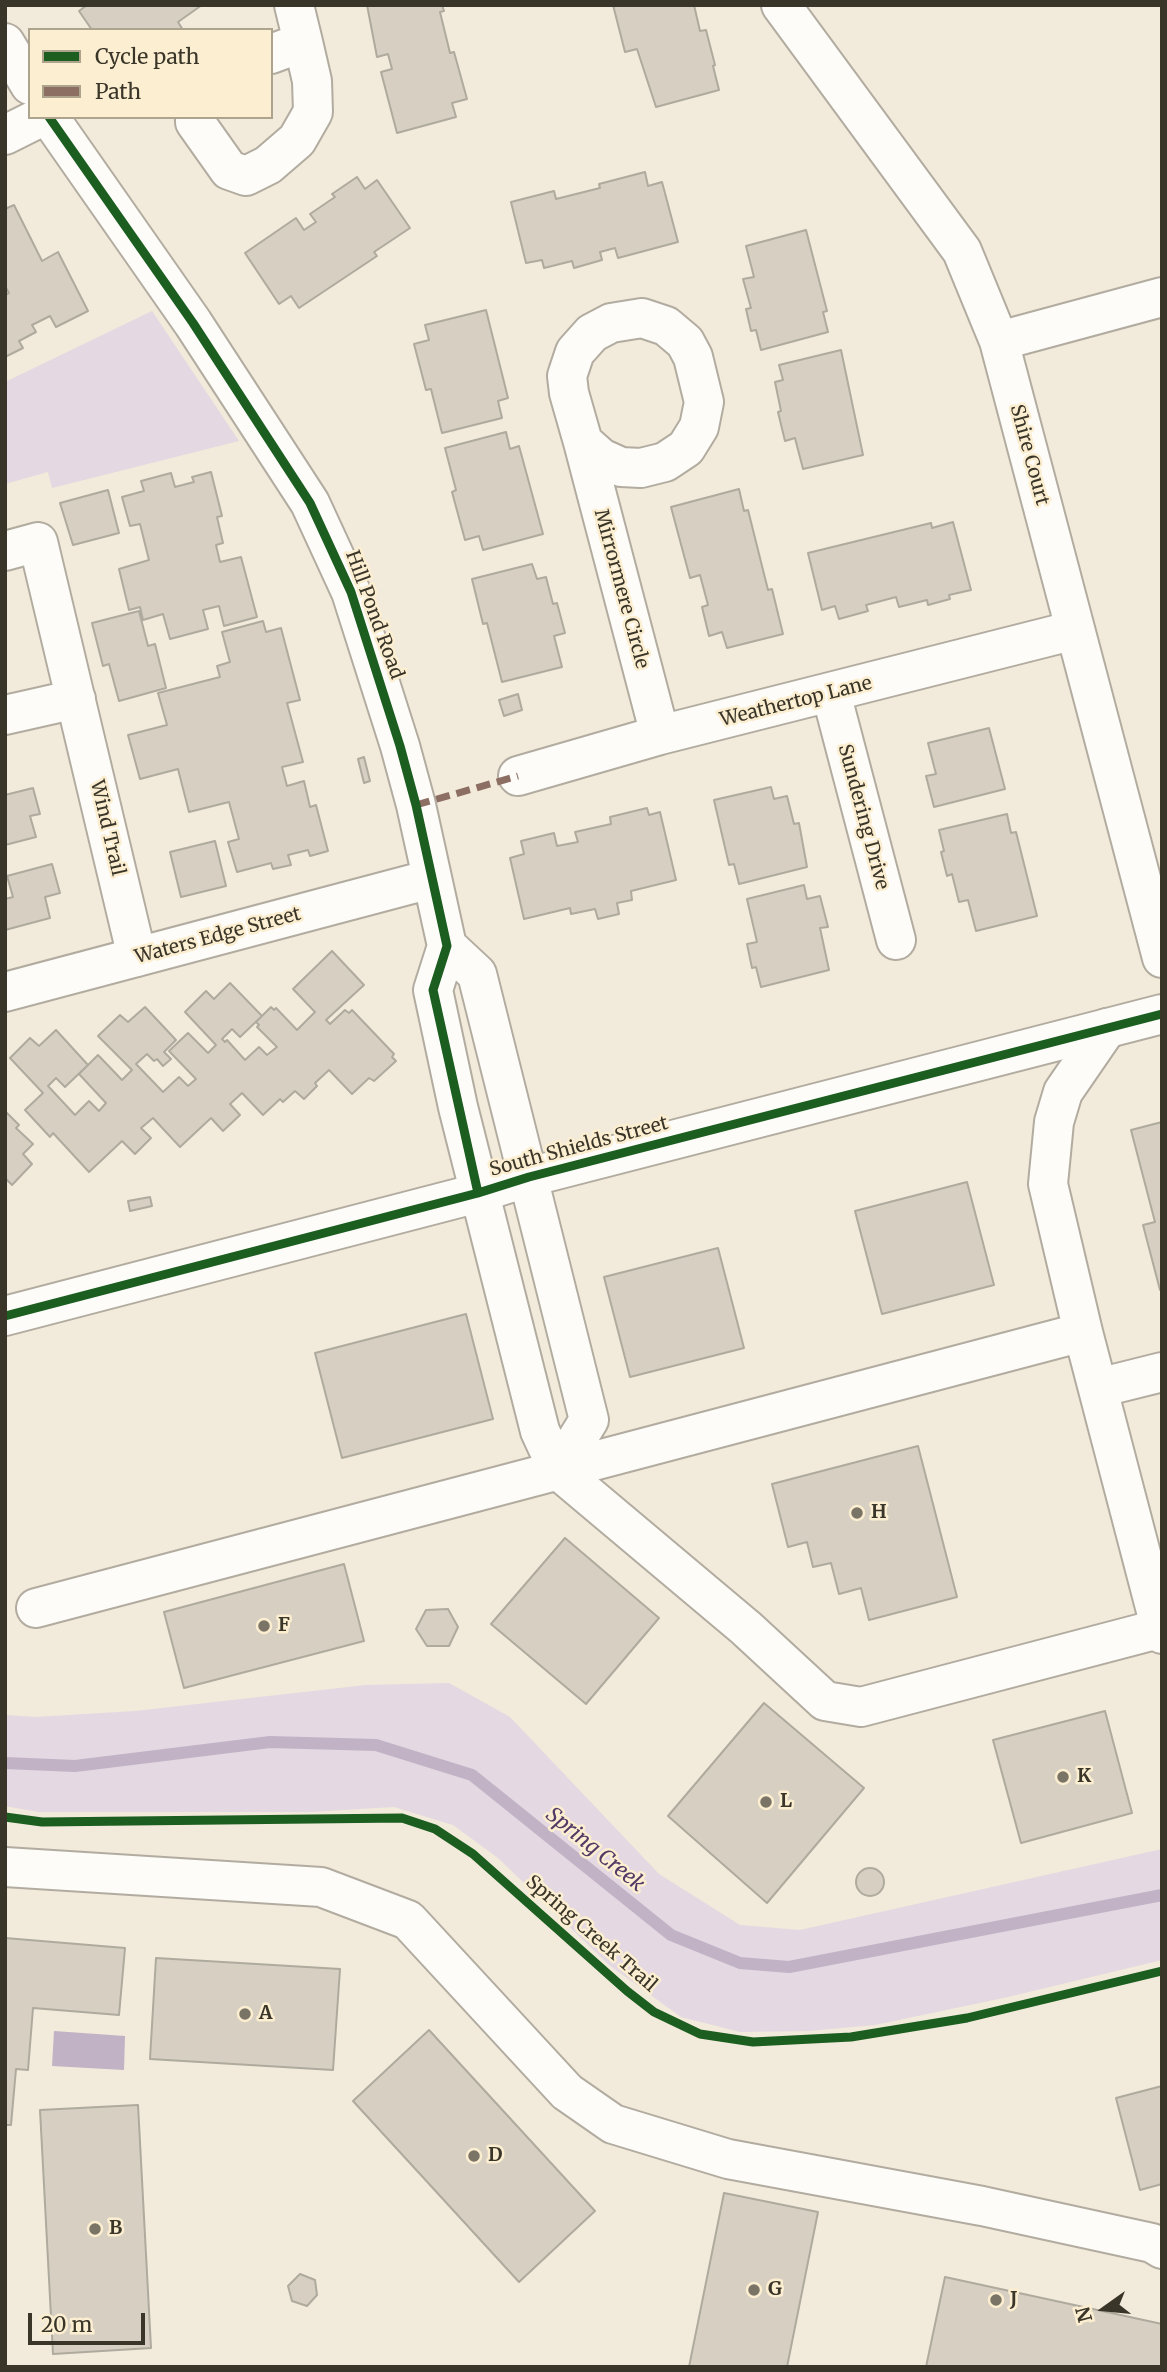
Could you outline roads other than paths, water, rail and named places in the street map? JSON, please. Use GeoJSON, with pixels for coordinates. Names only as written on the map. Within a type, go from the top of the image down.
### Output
{"type":"FeatureCollection","features":[{"type":"Feature","properties":{"kind":"street"},"geometry":{"type":"LineString","coordinates":[[195,119],[229,170],[246,176],[268,164],[297,140],[313,112],[312,81],[287,48],[294,5]]}},
{"type":"Feature","properties":{"kind":"street","name":"Shire Court"},"geometry":{"type":"LineString","coordinates":[[781,5],[962,251],[999,341],[1162,958]]}},
{"type":"Feature","properties":{"kind":"street"},"geometry":{"type":"LineString","coordinates":[[5,44],[28,82]]}},
{"type":"Feature","properties":{"kind":"street"},"geometry":{"type":"LineString","coordinates":[[5,135],[37,119]]}},
{"type":"Feature","properties":{"kind":"street","name":"Hill Pond Road"},"geometry":{"type":"LineString","coordinates":[[50,119],[193,323],[310,503],[351,592],[379,678],[415,805],[447,946]]}},
{"type":"Feature","properties":{"kind":"street"},"geometry":{"type":"LineString","coordinates":[[999,341],[1162,297]]}},
{"type":"Feature","properties":{"kind":"street","name":"Mirrormere Circle"},"geometry":{"type":"LineString","coordinates":[[583,442],[660,736]]}},
{"type":"Feature","properties":{"kind":"street","name":"Wind Trail"},"geometry":{"type":"LineString","coordinates":[[5,551],[38,542],[137,957]]}},
{"type":"Feature","properties":{"kind":"street","name":"Weathertop Lane"},"geometry":{"type":"LineString","coordinates":[[518,776],[660,736],[1075,630]]}},
{"type":"Feature","properties":{"kind":"street","name":"Sundering Drive"},"geometry":{"type":"LineString","coordinates":[[831,693],[896,940]]}},
{"type":"Feature","properties":{"kind":"street"},"geometry":{"type":"LineString","coordinates":[[5,715],[76,699]]}},
{"type":"Feature","properties":{"kind":"street","name":"Waters Edge Street"},"geometry":{"type":"LineString","coordinates":[[5,992],[431,879]]}},
{"type":"Feature","properties":{"kind":"street"},"geometry":{"type":"LineString","coordinates":[[558,1470],[589,1420],[477,974],[447,946],[433,990],[478,1193],[540,1431],[558,1470],[746,1628],[825,1701],[861,1707],[1161,1630],[1083,1332],[1048,1184],[1054,1122],[1063,1092],[1107,1028]]}},
{"type":"Feature","properties":{"kind":"street","name":"South Shields Street"},"geometry":{"type":"LineString","coordinates":[[5,1316],[478,1193],[529,1177],[1162,1014]]}},
{"type":"Feature","properties":{"kind":"street"},"geometry":{"type":"LineString","coordinates":[[36,1608],[1083,1332]]}},
{"type":"Feature","properties":{"kind":"street"},"geometry":{"type":"LineString","coordinates":[[1098,1388],[1162,1372]]}},
{"type":"Feature","properties":{"kind":"street"},"geometry":{"type":"LineString","coordinates":[[5,1867],[321,1887],[408,1920],[567,2092],[612,2124],[728,2159],[982,2206],[1152,2243],[1162,2249]]}},
{"type":"Feature","properties":{"kind":"waterway","name":"Spring Creek"},"geometry":{"type":"LineString","coordinates":[[5,1763],[75,1766],[270,1742],[376,1745],[472,1775],[671,1935],[740,1963],[789,1967],[1162,1895]]}},
{"type":"Feature","properties":{"kind":"place","name":"H"},"geometry":{"type":"Point","coordinates":[857,1513]}},
{"type":"Feature","properties":{"kind":"place","name":"F"},"geometry":{"type":"Point","coordinates":[264,1626]}},
{"type":"Feature","properties":{"kind":"place","name":"K"},"geometry":{"type":"Point","coordinates":[1063,1777]}},
{"type":"Feature","properties":{"kind":"place","name":"L"},"geometry":{"type":"Point","coordinates":[766,1802]}},
{"type":"Feature","properties":{"kind":"place","name":"A"},"geometry":{"type":"Point","coordinates":[245,2014]}},
{"type":"Feature","properties":{"kind":"place","name":"D"},"geometry":{"type":"Point","coordinates":[474,2156]}},
{"type":"Feature","properties":{"kind":"place","name":"B"},"geometry":{"type":"Point","coordinates":[95,2229]}},
{"type":"Feature","properties":{"kind":"place","name":"G"},"geometry":{"type":"Point","coordinates":[754,2290]}},
{"type":"Feature","properties":{"kind":"place","name":"J"},"geometry":{"type":"Point","coordinates":[996,2300]}}]}
